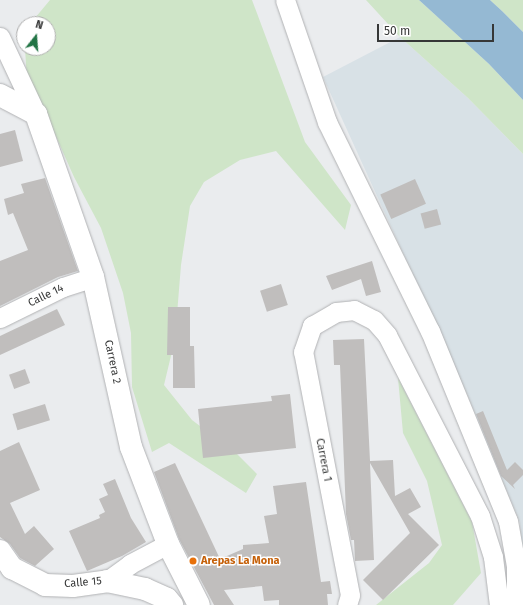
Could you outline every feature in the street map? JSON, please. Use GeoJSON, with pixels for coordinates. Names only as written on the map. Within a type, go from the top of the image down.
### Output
{"type":"FeatureCollection","features":[{"type":"Feature","properties":{"kind":"main road"},"geometry":{"type":"LineString","coordinates":[[0,95],[36,114]]}},
{"type":"Feature","properties":{"kind":"main road","name":"Carrera 2"},"geometry":{"type":"LineString","coordinates":[[36,114],[93,277],[131,447],[168,544],[199,605]]}},
{"type":"Feature","properties":{"kind":"main road","name":"Calle 15"},"geometry":{"type":"LineString","coordinates":[[0,551],[12,568],[45,585],[73,586],[107,581]]}},
{"type":"Feature","properties":{"kind":"main road"},"geometry":{"type":"LineString","coordinates":[[107,581],[145,589],[167,599],[172,605]]}},
{"type":"Feature","properties":{"kind":"street"},"geometry":{"type":"LineString","coordinates":[[284,0],[328,122],[430,331],[508,521],[516,566],[516,605]]}},
{"type":"Feature","properties":{"kind":"street","name":"Carrera 2"},"geometry":{"type":"LineString","coordinates":[[0,37],[4,57],[36,114]]}},
{"type":"Feature","properties":{"kind":"street","name":"Calle 14"},"geometry":{"type":"LineString","coordinates":[[0,318],[63,287],[93,277]]}},
{"type":"Feature","properties":{"kind":"street","name":"Carrera 1"},"geometry":{"type":"LineString","coordinates":[[349,600],[304,366],[303,352],[312,326],[336,312],[354,310],[374,320],[387,335],[480,516],[493,557],[498,605]]}},
{"type":"Feature","properties":{"kind":"street","name":"Calle 15"},"geometry":{"type":"LineString","coordinates":[[107,581],[130,564],[168,544]]}},
{"type":"Feature","properties":{"kind":"shaded area"},"geometry":{"type":"Polygon","coordinates":[[[400,37],[468,98],[523,154],[523,590],[520,523],[467,394],[323,77],[400,37]]]}},
{"type":"Feature","properties":{"kind":"green space"},"geometry":{"type":"Polygon","coordinates":[[[50,0],[252,0],[305,142],[351,205],[345,230],[276,151],[240,160],[204,182],[190,206],[181,265],[175,339],[164,385],[192,420],[237,454],[257,474],[246,493],[169,443],[152,452],[132,387],[131,333],[123,293],[101,228],[74,177],[46,114],[27,81],[25,56],[56,56],[56,16],[37,16],[50,0]]]}},
{"type":"Feature","properties":{"kind":"green space"},"geometry":{"type":"Polygon","coordinates":[[[366,0],[419,0],[489,64],[523,100],[523,154],[468,98],[400,37],[366,0]]]}},
{"type":"Feature","properties":{"kind":"green space"},"geometry":{"type":"Polygon","coordinates":[[[490,0],[523,0],[523,32],[502,11],[490,0]]]}},
{"type":"Feature","properties":{"kind":"green space"},"geometry":{"type":"Polygon","coordinates":[[[398,378],[472,522],[481,573],[453,605],[376,605],[429,563],[442,545],[427,481],[403,433],[398,378]]]}},
{"type":"Feature","properties":{"kind":"water"},"geometry":{"type":"Polygon","coordinates":[[[419,0],[490,0],[502,11],[523,32],[523,100],[489,64],[419,0]]]}},
{"type":"Feature","properties":{"kind":"building"},"geometry":{"type":"Polygon","coordinates":[[[15,130],[23,161],[0,167],[0,134],[15,130]]]}},
{"type":"Feature","properties":{"kind":"building"},"geometry":{"type":"Polygon","coordinates":[[[45,178],[78,271],[58,277],[0,306],[0,261],[28,250],[13,213],[8,215],[4,199],[24,193],[21,184],[45,178]]]}},
{"type":"Feature","properties":{"kind":"building"},"geometry":{"type":"Polygon","coordinates":[[[415,179],[426,204],[391,219],[380,194],[415,179]]]}},
{"type":"Feature","properties":{"kind":"building"},"geometry":{"type":"Polygon","coordinates":[[[437,209],[441,224],[425,229],[421,213],[437,209]]]}},
{"type":"Feature","properties":{"kind":"building"},"geometry":{"type":"Polygon","coordinates":[[[372,261],[381,292],[366,296],[361,279],[332,290],[326,276],[372,261]]]}},
{"type":"Feature","properties":{"kind":"building"},"geometry":{"type":"Polygon","coordinates":[[[281,284],[288,305],[267,312],[260,291],[281,284]]]}},
{"type":"Feature","properties":{"kind":"building"},"geometry":{"type":"Polygon","coordinates":[[[168,307],[190,307],[190,346],[194,346],[195,388],[173,388],[173,355],[167,355],[168,307]]]}},
{"type":"Feature","properties":{"kind":"building"},"geometry":{"type":"Polygon","coordinates":[[[57,309],[65,325],[0,355],[0,336],[57,309]]]}},
{"type":"Feature","properties":{"kind":"building"},"geometry":{"type":"Polygon","coordinates":[[[364,339],[370,461],[393,460],[395,496],[410,488],[421,507],[408,514],[439,545],[383,600],[363,580],[410,533],[370,463],[374,560],[355,561],[354,540],[351,540],[346,514],[340,365],[334,365],[333,340],[364,339]]]}},
{"type":"Feature","properties":{"kind":"building"},"geometry":{"type":"Polygon","coordinates":[[[25,369],[30,383],[14,389],[9,375],[25,369]]]}},
{"type":"Feature","properties":{"kind":"building"},"geometry":{"type":"Polygon","coordinates":[[[290,394],[296,448],[203,458],[198,409],[272,401],[271,396],[290,394]]]}},
{"type":"Feature","properties":{"kind":"building"},"geometry":{"type":"Polygon","coordinates":[[[45,404],[50,420],[17,430],[12,414],[45,404]]]}},
{"type":"Feature","properties":{"kind":"building"},"geometry":{"type":"Polygon","coordinates":[[[483,411],[507,470],[515,462],[523,470],[523,475],[513,485],[515,489],[501,476],[476,414],[483,411]]]}},
{"type":"Feature","properties":{"kind":"building"},"geometry":{"type":"Polygon","coordinates":[[[19,442],[40,490],[10,503],[25,534],[34,526],[54,549],[35,566],[20,558],[10,544],[0,537],[0,451],[19,442]]]}},
{"type":"Feature","properties":{"kind":"building"},"geometry":{"type":"Polygon","coordinates":[[[175,463],[220,559],[243,549],[243,545],[269,543],[264,516],[277,514],[273,486],[306,482],[321,582],[330,581],[332,594],[327,594],[328,605],[279,605],[279,600],[264,601],[262,586],[224,590],[234,605],[214,605],[179,539],[154,472],[175,463]]]}},
{"type":"Feature","properties":{"kind":"building"},"geometry":{"type":"Polygon","coordinates":[[[115,479],[131,518],[146,542],[122,556],[87,571],[69,531],[100,518],[99,515],[105,512],[99,499],[108,495],[103,484],[115,479]]]}},
{"type":"Feature","properties":{"kind":"place","name":"Arepas La Mona"},"geometry":{"type":"Point","coordinates":[193,561]}}]}
